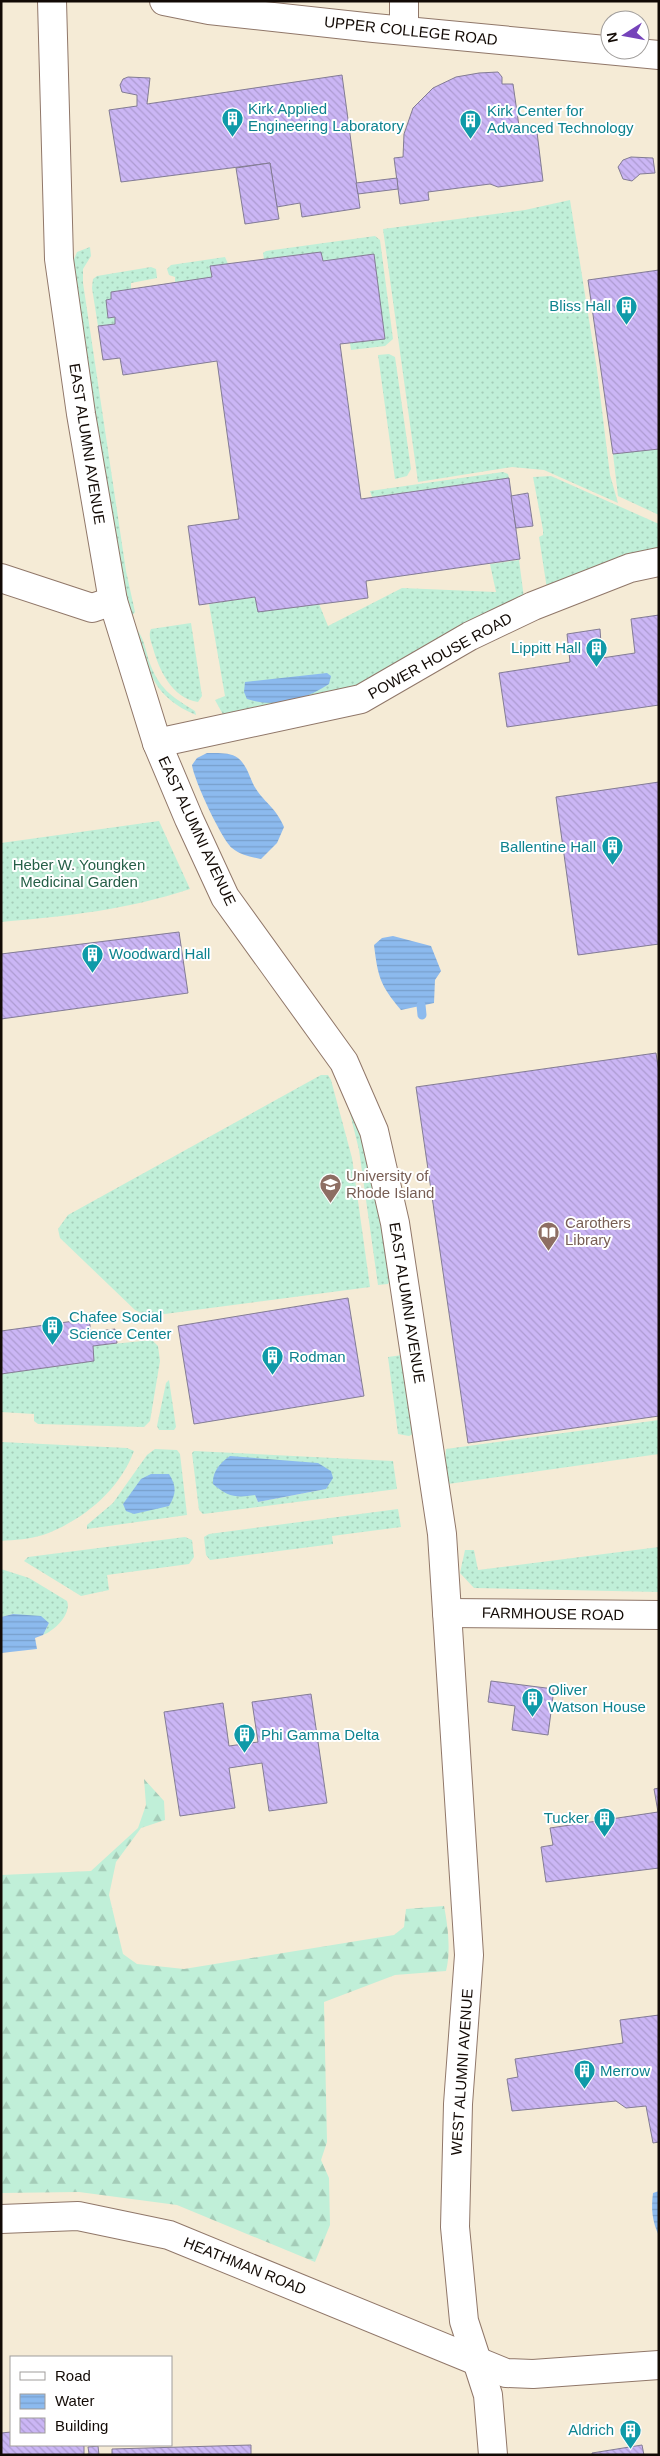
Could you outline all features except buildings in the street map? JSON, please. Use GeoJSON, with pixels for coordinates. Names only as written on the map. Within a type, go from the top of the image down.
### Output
{"type":"FeatureCollection","features":[{"type":"Feature","properties":{"kind":"street","name":"EAST ALUMNI AVENUE"},"geometry":{"type":"LineString","coordinates":[[52,1],[59,259],[81,414],[113,601],[157,743],[225,897],[344,1062],[374,1131],[396,1223],[436,1493],[452,1685]]}},
{"type":"Feature","properties":{"kind":"street","name":"UPPER COLLEGE ROAD"},"geometry":{"type":"LineString","coordinates":[[164,1],[209,10],[659,55]]}},
{"type":"Feature","properties":{"kind":"street"},"geometry":{"type":"LineString","coordinates":[[404,1],[404,30]]}},
{"type":"Feature","properties":{"kind":"street","name":"POWER HOUSE ROAD"},"geometry":{"type":"LineString","coordinates":[[157,743],[361,699],[470,636],[533,606],[630,568],[659,562]]}},
{"type":"Feature","properties":{"kind":"street"},"geometry":{"type":"LineString","coordinates":[[1,578],[92,608],[113,601]]}},
{"type":"Feature","properties":{"kind":"street","name":"FARMHOUSE ROAD"},"geometry":{"type":"LineString","coordinates":[[447,1613],[659,1615]]}},
{"type":"Feature","properties":{"kind":"street","name":"WEST ALUMNI AVENUE"},"geometry":{"type":"LineString","coordinates":[[452,1685],[459,1816],[465,1861],[469,1955],[458,2104],[455,2227],[464,2321],[488,2396],[493,2455]]}},
{"type":"Feature","properties":{"kind":"street","name":"HEATHMAN ROAD"},"geometry":{"type":"LineString","coordinates":[[1,2219],[78,2216],[169,2235],[497,2370],[517,2374],[659,2365]]}},
{"type":"Feature","properties":{"kind":"shaded area","name":"University of Rhode Island"},"geometry":{"type":"Polygon","coordinates":[[[1,1],[659,1],[659,2455],[1,2455],[1,1]]]}},
{"type":"Feature","properties":{"kind":"green space"},"geometry":{"type":"Polygon","coordinates":[[[570,200],[597,370],[610,475],[618,503],[544,470],[512,467],[418,482],[383,229],[525,210],[570,200]]]}},
{"type":"Feature","properties":{"kind":"green space"},"geometry":{"type":"Polygon","coordinates":[[[375,236],[380,240],[393,339],[385,346],[351,350],[350,343],[385,339],[373,254],[323,261],[321,252],[264,259],[263,253],[266,251],[375,236]]]}},
{"type":"Feature","properties":{"kind":"green space"},"geometry":{"type":"Polygon","coordinates":[[[90,247],[91,256],[83,269],[83,283],[126,571],[135,612],[132,616],[113,539],[72,264],[77,252],[90,247]]]}},
{"type":"Feature","properties":{"kind":"green space"},"geometry":{"type":"Polygon","coordinates":[[[225,257],[228,264],[210,267],[212,277],[175,282],[175,277],[169,275],[167,269],[171,265],[225,257]]]}},
{"type":"Feature","properties":{"kind":"green space"},"geometry":{"type":"Polygon","coordinates":[[[151,267],[156,269],[157,278],[131,283],[131,289],[111,292],[111,299],[106,300],[108,318],[115,317],[115,324],[98,326],[92,288],[93,279],[97,276],[151,267]]]}},
{"type":"Feature","properties":{"kind":"green space"},"geometry":{"type":"Polygon","coordinates":[[[389,354],[395,357],[411,469],[407,476],[395,479],[378,355],[389,354]]]}},
{"type":"Feature","properties":{"kind":"green space"},"geometry":{"type":"Polygon","coordinates":[[[659,449],[659,515],[618,496],[613,454],[659,449]]]}},
{"type":"Feature","properties":{"kind":"green space"},"geometry":{"type":"Polygon","coordinates":[[[503,472],[508,474],[509,478],[372,497],[370,491],[503,472]]]}},
{"type":"Feature","properties":{"kind":"green space"},"geometry":{"type":"Polygon","coordinates":[[[551,476],[659,524],[659,552],[547,589],[539,537],[543,535],[543,530],[533,477],[551,476]]]}},
{"type":"Feature","properties":{"kind":"green space"},"geometry":{"type":"Polygon","coordinates":[[[519,560],[524,598],[371,680],[324,698],[225,718],[215,700],[225,696],[209,604],[255,597],[258,612],[319,604],[328,626],[402,588],[496,592],[490,564],[519,560]]]}},
{"type":"Feature","properties":{"kind":"green space"},"geometry":{"type":"Polygon","coordinates":[[[191,623],[202,696],[198,702],[181,695],[168,682],[159,665],[150,636],[151,629],[191,623]]]}},
{"type":"Feature","properties":{"kind":"green space"},"geometry":{"type":"Polygon","coordinates":[[[138,631],[157,679],[167,691],[195,711],[196,715],[170,700],[155,682],[149,671],[136,632],[138,631]]]}},
{"type":"Feature","properties":{"kind":"green space","name":"Heber W. Youngken Medicinal Garden"},"geometry":{"type":"Polygon","coordinates":[[[159,821],[190,889],[120,907],[1,922],[1,843],[159,821]]]}},
{"type":"Feature","properties":{"kind":"green space"},"geometry":{"type":"Polygon","coordinates":[[[321,1075],[328,1075],[331,1080],[352,1158],[370,1287],[146,1315],[135,1310],[60,1238],[58,1229],[68,1215],[321,1075]]]}},
{"type":"Feature","properties":{"kind":"green space"},"geometry":{"type":"Polygon","coordinates":[[[348,1105],[365,1146],[376,1190],[391,1278],[388,1284],[378,1285],[359,1150],[348,1105]]]}},
{"type":"Feature","properties":{"kind":"green space"},"geometry":{"type":"Polygon","coordinates":[[[152,1340],[158,1346],[160,1361],[150,1421],[144,1427],[38,1424],[34,1421],[34,1414],[1,1412],[1,1374],[94,1361],[93,1346],[152,1340]]]}},
{"type":"Feature","properties":{"kind":"green space"},"geometry":{"type":"Polygon","coordinates":[[[402,1355],[413,1434],[409,1436],[398,1434],[388,1357],[402,1355]]]}},
{"type":"Feature","properties":{"kind":"green space"},"geometry":{"type":"Polygon","coordinates":[[[169,1380],[176,1427],[174,1430],[159,1430],[157,1426],[166,1383],[169,1380]]]}},
{"type":"Feature","properties":{"kind":"green space"},"geometry":{"type":"Polygon","coordinates":[[[659,1420],[659,1454],[448,1484],[444,1473],[446,1449],[659,1420]]]}},
{"type":"Feature","properties":{"kind":"green space"},"geometry":{"type":"Polygon","coordinates":[[[1,1442],[127,1448],[134,1451],[119,1479],[109,1491],[98,1503],[72,1522],[43,1535],[1,1541],[1,1442]]]}},
{"type":"Feature","properties":{"kind":"green space"},"geometry":{"type":"Polygon","coordinates":[[[155,1449],[177,1450],[180,1454],[187,1515],[87,1529],[87,1525],[113,1503],[147,1455],[155,1449]]]}},
{"type":"Feature","properties":{"kind":"green space"},"geometry":{"type":"Polygon","coordinates":[[[194,1451],[393,1461],[397,1489],[203,1514],[199,1510],[192,1453],[194,1451]],[[326,1489],[255,1495],[258,1502],[326,1489]]]}},
{"type":"Feature","properties":{"kind":"green space"},"geometry":{"type":"Polygon","coordinates":[[[398,1509],[401,1527],[332,1536],[333,1544],[210,1560],[206,1555],[204,1537],[209,1534],[398,1509]]]}},
{"type":"Feature","properties":{"kind":"green space"},"geometry":{"type":"Polygon","coordinates":[[[185,1537],[192,1540],[194,1557],[189,1564],[107,1575],[109,1590],[81,1596],[24,1561],[28,1557],[185,1537]]]}},
{"type":"Feature","properties":{"kind":"green space"},"geometry":{"type":"Polygon","coordinates":[[[659,1547],[659,1592],[474,1588],[460,1573],[465,1550],[474,1550],[478,1570],[659,1547]]]}},
{"type":"Feature","properties":{"kind":"green space"},"geometry":{"type":"Polygon","coordinates":[[[1,1569],[29,1578],[67,1601],[68,1606],[65,1616],[57,1626],[43,1635],[49,1623],[13,1614],[1,1617],[1,1569]]]}},
{"type":"Feature","properties":{"kind":"green space"},"geometry":{"type":"Polygon","coordinates":[[[144,1779],[164,1801],[165,1820],[141,1828],[116,1862],[109,1895],[123,1954],[137,1964],[184,1969],[394,1935],[404,1927],[406,1909],[444,1906],[448,1939],[446,1971],[395,1975],[324,2002],[327,2142],[321,2160],[329,2178],[330,2225],[315,2262],[177,2205],[79,2192],[1,2193],[1,1875],[91,1871],[138,1828],[146,1805],[144,1779]]]}},
{"type":"Feature","properties":{"kind":"water"},"geometry":{"type":"Polygon","coordinates":[[[327,673],[331,676],[329,684],[320,690],[290,701],[258,702],[247,699],[244,692],[245,682],[327,673]]]}},
{"type":"Feature","properties":{"kind":"water"},"geometry":{"type":"Polygon","coordinates":[[[207,753],[227,754],[238,758],[244,765],[256,789],[281,821],[284,827],[277,843],[261,859],[242,854],[232,848],[215,821],[192,765],[197,758],[207,753]]]}},
{"type":"Feature","properties":{"kind":"water"},"geometry":{"type":"Polygon","coordinates":[[[393,936],[431,946],[441,971],[435,980],[434,1003],[401,1010],[388,994],[379,973],[374,945],[382,938],[393,936]]]}},
{"type":"Feature","properties":{"kind":"water"},"geometry":{"type":"Polygon","coordinates":[[[230,1456],[318,1463],[331,1471],[333,1478],[326,1489],[258,1502],[255,1495],[233,1496],[223,1492],[213,1484],[217,1468],[230,1456]]]}},
{"type":"Feature","properties":{"kind":"water"},"geometry":{"type":"Polygon","coordinates":[[[151,1474],[169,1474],[175,1490],[169,1506],[134,1514],[126,1511],[123,1504],[141,1479],[151,1474]]]}},
{"type":"Feature","properties":{"kind":"water"},"geometry":{"type":"Polygon","coordinates":[[[13,1614],[41,1616],[49,1623],[43,1635],[35,1638],[37,1649],[1,1653],[1,1617],[13,1614]]]}},
{"type":"Feature","properties":{"kind":"water"},"geometry":{"type":"Polygon","coordinates":[[[659,2191],[659,2236],[653,2220],[652,2204],[653,2193],[659,2191]]]}},
{"type":"Feature","properties":{"kind":"waterway"},"geometry":{"type":"LineString","coordinates":[[421,1005],[422,1015]]}},
{"type":"Feature","properties":{"kind":"place","name":"Kirk Applied Engineering Laboratory"},"geometry":{"type":"Point","coordinates":[232,137]}},
{"type":"Feature","properties":{"kind":"place","name":"Kirk Center for Advanced Technology"},"geometry":{"type":"Point","coordinates":[471,139]}},
{"type":"Feature","properties":{"kind":"place","name":"Bliss Hall"},"geometry":{"type":"Point","coordinates":[627,325]}},
{"type":"Feature","properties":{"kind":"place","name":"Lippitt Hall"},"geometry":{"type":"Point","coordinates":[597,667]}},
{"type":"Feature","properties":{"kind":"place","name":"Ballentine Hall"},"geometry":{"type":"Point","coordinates":[612,866]}},
{"type":"Feature","properties":{"kind":"place","name":"Woodward Hall"},"geometry":{"type":"Point","coordinates":[93,973]}},
{"type":"Feature","properties":{"kind":"place","name":"University of Rhode Island"},"geometry":{"type":"Point","coordinates":[330,1204]}},
{"type":"Feature","properties":{"kind":"place","name":"Carothers Library"},"geometry":{"type":"Point","coordinates":[549,1251]}},
{"type":"Feature","properties":{"kind":"place","name":"Chafee Social Science Center"},"geometry":{"type":"Point","coordinates":[53,1345]}},
{"type":"Feature","properties":{"kind":"place","name":"Rodman"},"geometry":{"type":"Point","coordinates":[273,1376]}},
{"type":"Feature","properties":{"kind":"place","name":"Oliver Watson House"},"geometry":{"type":"Point","coordinates":[532,1718]}},
{"type":"Feature","properties":{"kind":"place","name":"Phi Gamma Delta"},"geometry":{"type":"Point","coordinates":[245,1754]}},
{"type":"Feature","properties":{"kind":"place","name":"Tucker"},"geometry":{"type":"Point","coordinates":[605,1837]}},
{"type":"Feature","properties":{"kind":"place","name":"Merrow"},"geometry":{"type":"Point","coordinates":[584,2090]}},
{"type":"Feature","properties":{"kind":"place","name":"Aldrich"},"geometry":{"type":"Point","coordinates":[630,2449]}}]}
